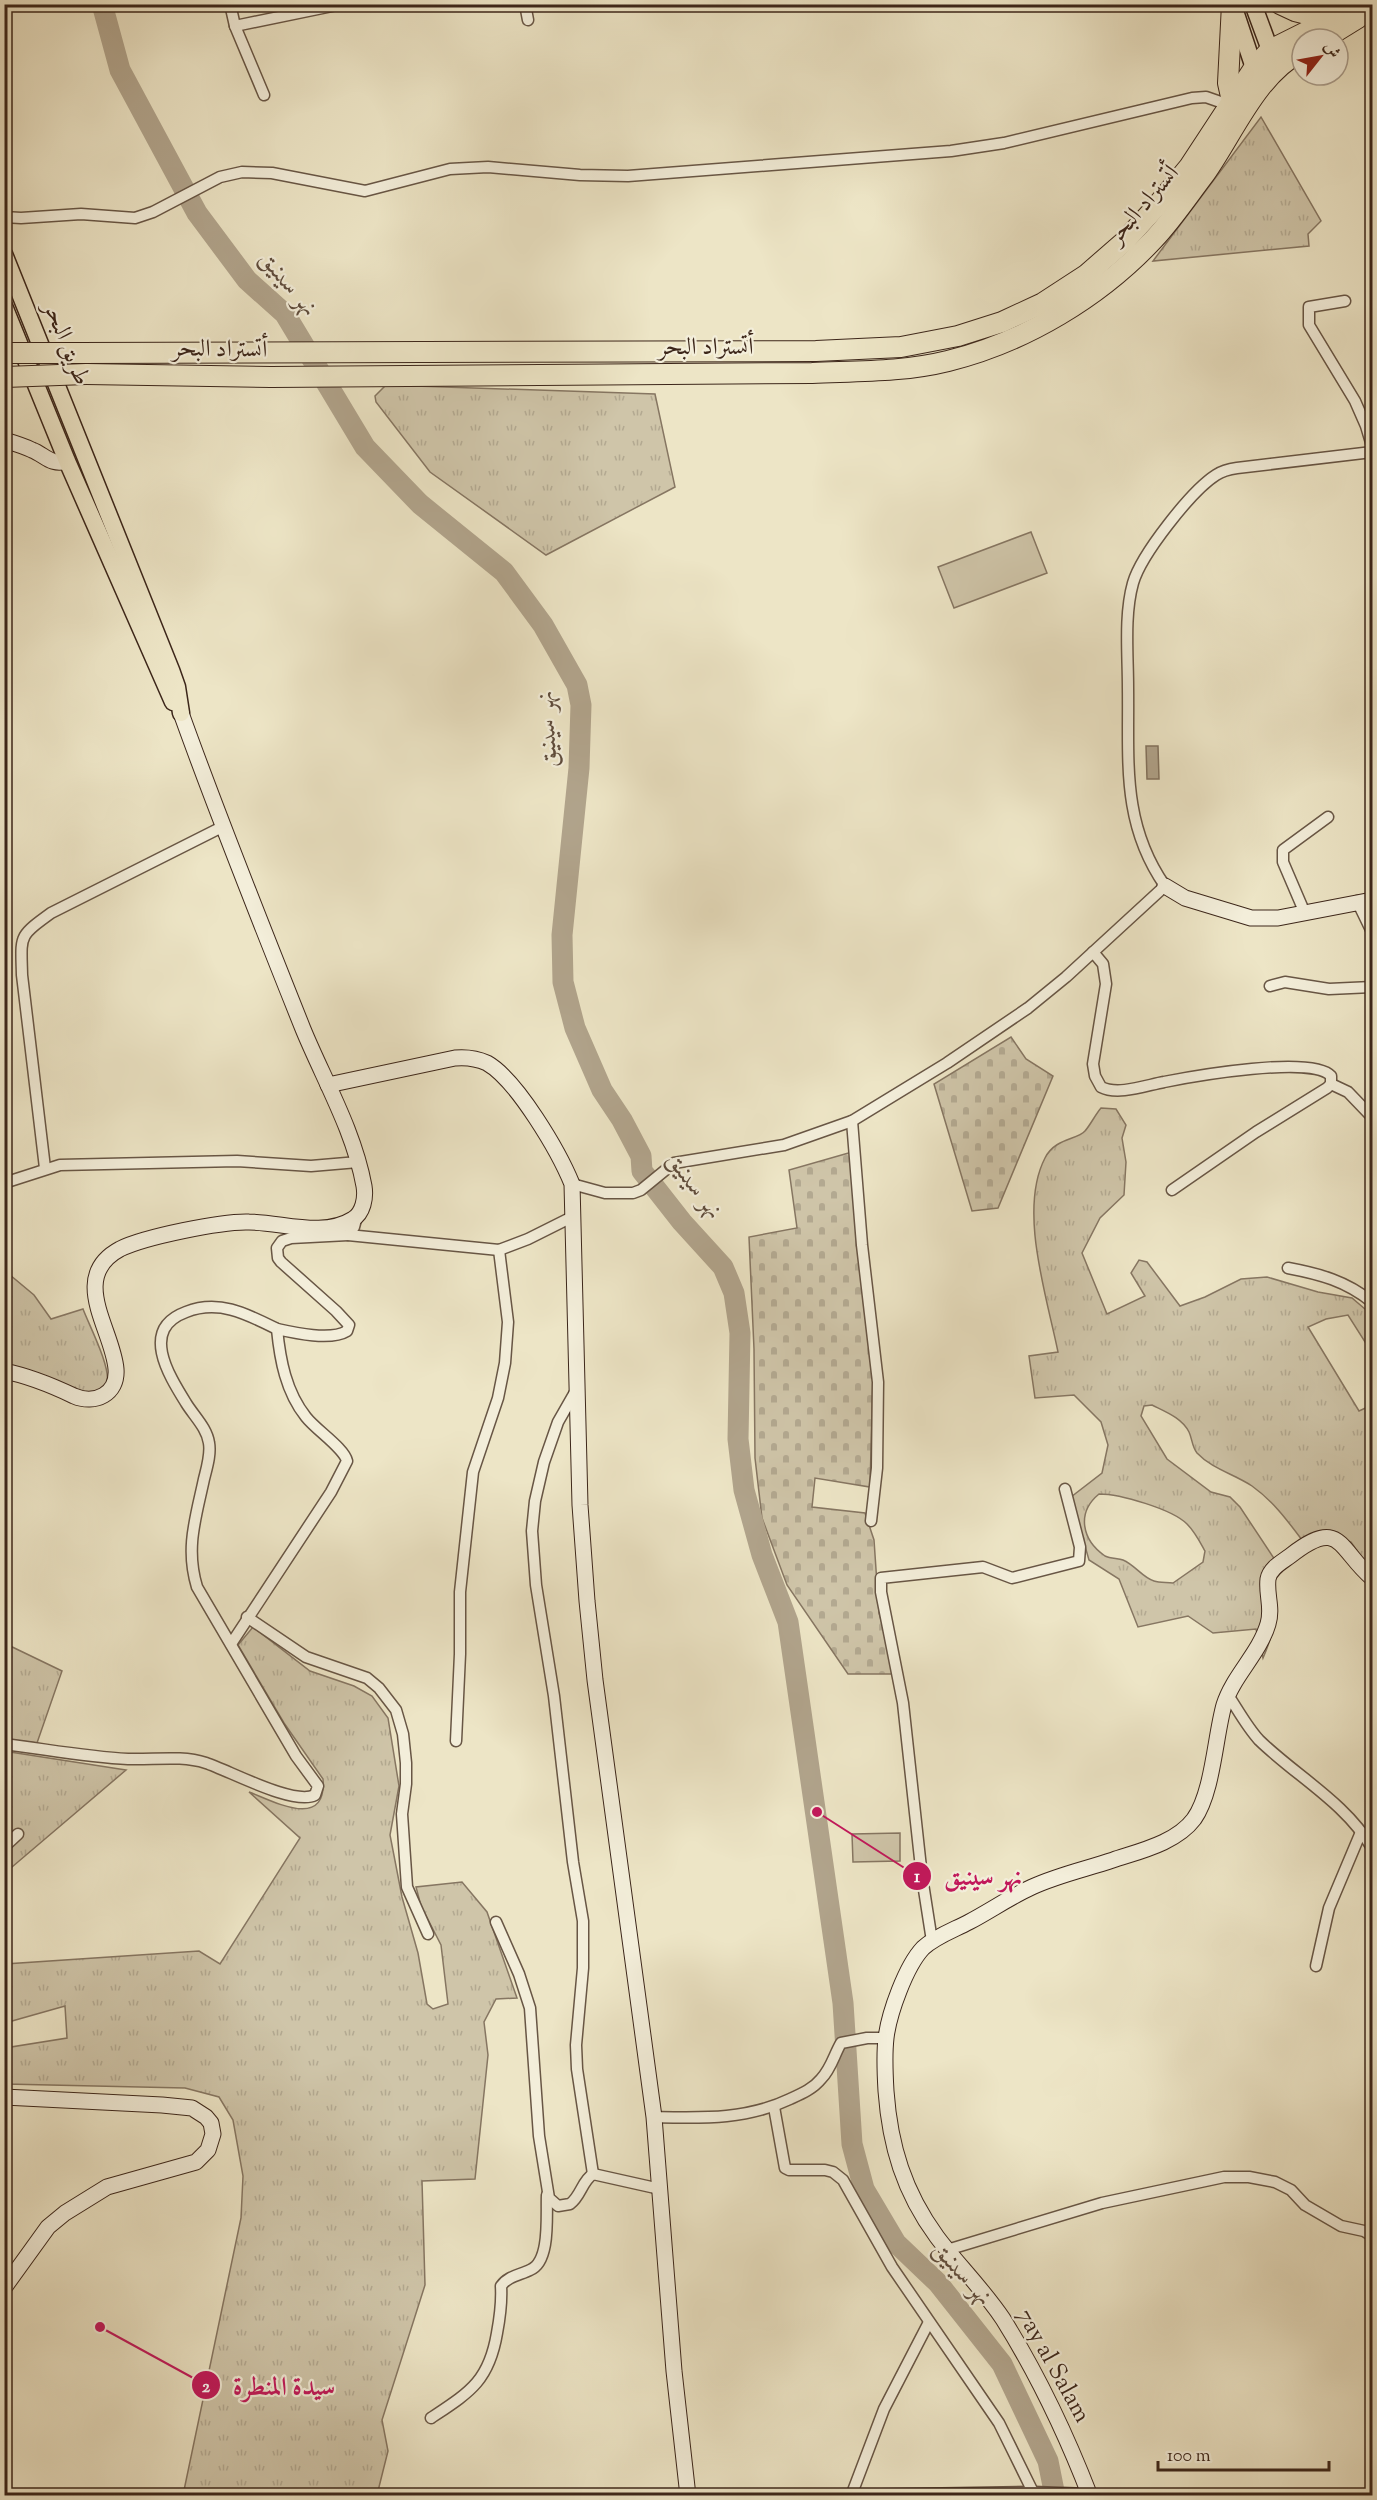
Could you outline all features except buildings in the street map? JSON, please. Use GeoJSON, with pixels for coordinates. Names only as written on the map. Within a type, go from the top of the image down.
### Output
{"type":"FeatureCollection","features":[{"type":"Feature","properties":{"kind":"highway"},"geometry":{"type":"LineString","coordinates":[[1231,103],[1228,83],[1232,4]]}},
{"type":"Feature","properties":{"kind":"highway"},"geometry":{"type":"LineString","coordinates":[[1280,4],[1322,27]]}},
{"type":"Feature","properties":{"kind":"highway"},"geometry":{"type":"LineString","coordinates":[[1333,27],[1372,8]]}},
{"type":"Feature","properties":{"kind":"highway"},"geometry":{"type":"LineString","coordinates":[[1260,75],[1276,58],[1290,50]]}},
{"type":"Feature","properties":{"kind":"highway"},"geometry":{"type":"LineString","coordinates":[[1276,58],[1290,54]]}},
{"type":"Feature","properties":{"kind":"highway","name":"أتستراد البحر"},"geometry":{"type":"LineString","coordinates":[[4,352],[816,351],[901,347],[957,336],[1002,322],[1043,303],[1086,275],[1125,241],[1155,208],[1189,167],[1231,103],[1260,75]]}},
{"type":"Feature","properties":{"kind":"highway","name":"أتستراد البحر"},"geometry":{"type":"LineString","coordinates":[[5,377],[86,374],[271,377],[383,374],[812,373],[890,370],[948,361],[998,344],[1048,321],[1101,287],[1154,239],[1204,174],[1260,75]]}},
{"type":"Feature","properties":{"kind":"main road"},"geometry":{"type":"LineString","coordinates":[[1232,4],[1260,75]]}},
{"type":"Feature","properties":{"kind":"main road"},"geometry":{"type":"LineString","coordinates":[[1253,4],[1276,58]]}},
{"type":"Feature","properties":{"kind":"main road","name":"طريق البحر"},"geometry":{"type":"LineString","coordinates":[[4,254],[171,670],[177,687],[181,713]]}},
{"type":"Feature","properties":{"kind":"main road"},"geometry":{"type":"LineString","coordinates":[[4,306],[67,461],[161,679],[181,713]]}},
{"type":"Feature","properties":{"kind":"main road"},"geometry":{"type":"LineString","coordinates":[[57,435],[74,430]]}},
{"type":"Feature","properties":{"kind":"main road"},"geometry":{"type":"LineString","coordinates":[[67,461],[83,451]]}},
{"type":"Feature","properties":{"kind":"street"},"geometry":{"type":"LineString","coordinates":[[230,4],[235,26],[264,95]]}},
{"type":"Feature","properties":{"kind":"street"},"geometry":{"type":"LineString","coordinates":[[235,26],[342,4]]}},
{"type":"Feature","properties":{"kind":"street"},"geometry":{"type":"LineString","coordinates":[[525,4],[528,20]]}},
{"type":"Feature","properties":{"kind":"street"},"geometry":{"type":"LineString","coordinates":[[4,217],[81,214],[135,218],[179,200],[230,174],[256,172],[365,191],[450,169],[497,168],[580,175],[628,176],[951,151],[1004,143],[1192,98],[1206,97],[1231,103]]}},
{"type":"Feature","properties":{"kind":"street"},"geometry":{"type":"LineString","coordinates":[[1345,301],[1309,308],[1309,325],[1354,401],[1366,426],[1372,446]]}},
{"type":"Feature","properties":{"kind":"street"},"geometry":{"type":"LineString","coordinates":[[35,450],[57,435]]}},
{"type":"Feature","properties":{"kind":"street"},"geometry":{"type":"LineString","coordinates":[[4,440],[35,450],[40,456],[50,461],[57,463],[67,461]]}},
{"type":"Feature","properties":{"kind":"street"},"geometry":{"type":"LineString","coordinates":[[1372,452],[1237,468],[1216,475],[1204,484],[1161,534],[1137,572],[1132,585],[1128,644],[1129,792],[1139,837],[1165,886],[1185,898],[1251,918],[1278,918],[1365,900],[1372,932]]}},
{"type":"Feature","properties":{"kind":"street"},"geometry":{"type":"LineString","coordinates":[[181,713],[222,827],[358,1162],[365,1195],[354,1227],[348,1235]]}},
{"type":"Feature","properties":{"kind":"street"},"geometry":{"type":"LineString","coordinates":[[1304,911],[1282,862],[1282,854],[1289,845],[1328,817]]}},
{"type":"Feature","properties":{"kind":"street"},"geometry":{"type":"LineString","coordinates":[[45,1168],[22,975],[21,943],[27,931],[51,914],[222,827]]}},
{"type":"Feature","properties":{"kind":"street"},"geometry":{"type":"LineString","coordinates":[[572,1184],[620,1195],[641,1190],[674,1163],[784,1145],[852,1121],[947,1063],[1028,1008],[1165,886]]}},
{"type":"Feature","properties":{"kind":"street"},"geometry":{"type":"LineString","coordinates":[[1093,952],[1106,971],[1093,1064],[1097,1082],[1101,1087],[1117,1090],[1184,1078],[1286,1067],[1322,1069],[1331,1076],[1331,1084]]}},
{"type":"Feature","properties":{"kind":"street"},"geometry":{"type":"LineString","coordinates":[[1270,986],[1285,982],[1329,989],[1372,987]]}},
{"type":"Feature","properties":{"kind":"street"},"geometry":{"type":"LineString","coordinates":[[328,1085],[455,1058],[469,1057],[487,1063],[503,1077],[530,1110],[559,1153],[572,1184],[580,1505],[595,1680],[654,2117],[674,2371],[688,2496]]}},
{"type":"Feature","properties":{"kind":"street"},"geometry":{"type":"LineString","coordinates":[[1331,1084],[1348,1092],[1372,1117]]}},
{"type":"Feature","properties":{"kind":"street"},"geometry":{"type":"LineString","coordinates":[[1172,1190],[1331,1084]]}},
{"type":"Feature","properties":{"kind":"street"},"geometry":{"type":"LineString","coordinates":[[852,1121],[862,1245],[878,1382],[877,1468],[871,1521]]}},
{"type":"Feature","properties":{"kind":"street"},"geometry":{"type":"LineString","coordinates":[[4,1183],[60,1165],[237,1161],[311,1166],[358,1162]]}},
{"type":"Feature","properties":{"kind":"street"},"geometry":{"type":"LineString","coordinates":[[4,1371],[32,1378],[82,1400],[98,1399],[108,1393],[116,1378],[116,1366],[96,1302],[96,1280],[106,1260],[125,1247],[204,1227],[259,1222],[336,1227],[357,1216]]}},
{"type":"Feature","properties":{"kind":"street"},"geometry":{"type":"LineString","coordinates":[[4,1744],[128,1759],[196,1761],[283,1793],[304,1798],[315,1795],[318,1786],[315,1780],[296,1756],[197,1587],[190,1561],[190,1544],[207,1465],[209,1442],[204,1428],[168,1370],[162,1353],[161,1337],[165,1324],[171,1319],[208,1306],[233,1310],[277,1329],[316,1335],[341,1334],[348,1329],[349,1325],[281,1262],[276,1253],[279,1244],[286,1239],[348,1235],[499,1250],[528,1239],[574,1216]]}},
{"type":"Feature","properties":{"kind":"street"},"geometry":{"type":"LineString","coordinates":[[456,1741],[460,1592],[473,1472],[498,1398],[505,1363],[508,1322],[499,1250]]}},
{"type":"Feature","properties":{"kind":"street"},"geometry":{"type":"LineString","coordinates":[[1287,1268],[1326,1275],[1355,1288],[1372,1302]]}},
{"type":"Feature","properties":{"kind":"street"},"geometry":{"type":"LineString","coordinates":[[231,1644],[331,1492],[347,1461],[344,1452],[324,1437],[305,1417],[297,1403],[279,1356],[277,1329]]}},
{"type":"Feature","properties":{"kind":"street"},"geometry":{"type":"LineString","coordinates":[[578,1387],[558,1422],[544,1462],[535,1501],[532,1531],[536,1585],[554,1696],[573,1862],[584,1921],[583,1968],[576,2053],[593,2174]]}},
{"type":"Feature","properties":{"kind":"street"},"geometry":{"type":"LineString","coordinates":[[932,1941],[923,1887],[903,1703],[881,1592],[881,1578],[983,1567],[1012,1578],[1079,1561],[1080,1547],[1065,1489]]}},
{"type":"Feature","properties":{"kind":"street","name":"7ay al Salam"},"geometry":{"type":"LineString","coordinates":[[1085,2494],[1049,2401],[1024,2354],[982,2289],[948,2250],[917,2208],[906,2186],[894,2151],[888,2118],[886,2038],[908,1970],[920,1952],[932,1941],[1028,1888],[1149,1848],[1178,1834],[1188,1826],[1197,1815],[1202,1802],[1228,1695],[1269,1623],[1271,1605],[1269,1576],[1279,1564],[1312,1540],[1326,1538],[1344,1545],[1372,1578]]}},
{"type":"Feature","properties":{"kind":"street"},"geometry":{"type":"LineString","coordinates":[[247,1617],[306,1657],[367,1678],[380,1688],[396,1710],[403,1734],[406,1763],[402,1814],[407,1887],[428,1934]]}},
{"type":"Feature","properties":{"kind":"street"},"geometry":{"type":"LineString","coordinates":[[1228,1695],[1257,1738],[1322,1792],[1361,1832],[1372,1848]]}},
{"type":"Feature","properties":{"kind":"street"},"geometry":{"type":"LineString","coordinates":[[1316,1966],[1329,1908],[1361,1832]]}},
{"type":"Feature","properties":{"kind":"street"},"geometry":{"type":"LineString","coordinates":[[4,1847],[18,1834]]}},
{"type":"Feature","properties":{"kind":"street"},"geometry":{"type":"LineString","coordinates":[[431,2418],[477,2384],[490,2366],[499,2323],[501,2286],[509,2278],[535,2268],[542,2259],[547,2192],[539,2136],[530,2008],[519,1974],[496,1922]]}},
{"type":"Feature","properties":{"kind":"street"},"geometry":{"type":"LineString","coordinates":[[654,2117],[714,2118],[774,2107],[819,2082],[841,2043],[867,2038],[886,2038]]}},
{"type":"Feature","properties":{"kind":"street"},"geometry":{"type":"LineString","coordinates":[[4,2097],[162,2104],[192,2108],[206,2116],[213,2134],[208,2150],[196,2162],[107,2187],[65,2213],[48,2227],[4,2288]]}},
{"type":"Feature","properties":{"kind":"street"},"geometry":{"type":"LineString","coordinates":[[774,2107],[785,2168],[833,2172],[843,2180],[892,2267],[999,2423],[1038,2492]]}},
{"type":"Feature","properties":{"kind":"street"},"geometry":{"type":"LineString","coordinates":[[593,2174],[660,2189]]}},
{"type":"Feature","properties":{"kind":"street"},"geometry":{"type":"LineString","coordinates":[[547,2192],[553,2203],[558,2206],[570,2204],[579,2195],[585,2181],[593,2174]]}},
{"type":"Feature","properties":{"kind":"street"},"geometry":{"type":"LineString","coordinates":[[948,2250],[1102,2203],[1224,2177],[1249,2177],[1275,2182],[1291,2190],[1305,2205],[1341,2226],[1364,2231],[1372,2236]]}},
{"type":"Feature","properties":{"kind":"street"},"geometry":{"type":"LineString","coordinates":[[929,2322],[884,2409],[851,2495],[1038,2492],[1085,2494]]}},
{"type":"Feature","properties":{"kind":"green space"},"geometry":{"type":"Polygon","coordinates":[[[1261,117],[1321,221],[1308,234],[1309,246],[1153,261],[1261,117]]]}},
{"type":"Feature","properties":{"kind":"green space"},"geometry":{"type":"Polygon","coordinates":[[[386,385],[655,394],[675,487],[546,555],[430,472],[376,402],[375,396],[386,385]]]}},
{"type":"Feature","properties":{"kind":"green space"},"geometry":{"type":"Polygon","coordinates":[[[1031,532],[1047,573],[954,608],[938,567],[1031,532]]]}},
{"type":"Feature","properties":{"kind":"green space"},"geometry":{"type":"Polygon","coordinates":[[[1011,1037],[1026,1059],[1053,1076],[998,1208],[972,1211],[934,1084],[1011,1037]]]}},
{"type":"Feature","properties":{"kind":"green space"},"geometry":{"type":"Polygon","coordinates":[[[1101,1108],[1116,1109],[1126,1125],[1122,1138],[1126,1162],[1124,1195],[1100,1218],[1082,1253],[1107,1314],[1145,1296],[1131,1273],[1139,1260],[1147,1262],[1180,1306],[1205,1297],[1241,1279],[1267,1277],[1318,1292],[1352,1298],[1372,1315],[1372,1353],[1348,1315],[1326,1319],[1308,1327],[1359,1411],[1372,1405],[1372,1572],[1351,1542],[1327,1532],[1267,1569],[1274,1623],[1263,1658],[1256,1629],[1213,1633],[1188,1616],[1138,1627],[1119,1579],[1089,1560],[1071,1497],[1102,1473],[1108,1445],[1101,1422],[1074,1395],[1035,1398],[1029,1356],[1058,1352],[1037,1254],[1034,1203],[1037,1179],[1049,1151],[1085,1131],[1101,1108]],[[1152,1405],[1144,1406],[1141,1416],[1167,1459],[1211,1492],[1230,1497],[1240,1507],[1275,1560],[1302,1540],[1267,1498],[1252,1486],[1203,1459],[1195,1451],[1186,1427],[1173,1416],[1152,1405]],[[1099,1494],[1087,1509],[1085,1526],[1091,1542],[1105,1556],[1127,1562],[1150,1579],[1173,1583],[1203,1562],[1205,1551],[1192,1530],[1180,1518],[1145,1503],[1099,1494]]]}},
{"type":"Feature","properties":{"kind":"green space"},"geometry":{"type":"Polygon","coordinates":[[[852,1152],[864,1308],[873,1373],[870,1487],[815,1478],[812,1507],[865,1513],[874,1540],[879,1613],[895,1669],[893,1674],[848,1674],[787,1585],[762,1518],[755,1458],[754,1349],[749,1237],[797,1228],[789,1170],[852,1152]]]}},
{"type":"Feature","properties":{"kind":"green space"},"geometry":{"type":"Polygon","coordinates":[[[4,1270],[34,1295],[51,1319],[83,1309],[106,1367],[107,1383],[103,1389],[92,1394],[5,1366],[4,1270]]]}},
{"type":"Feature","properties":{"kind":"green space"},"geometry":{"type":"Polygon","coordinates":[[[253,1627],[310,1671],[354,1686],[372,1696],[388,1718],[399,1786],[390,1835],[402,1897],[418,1953],[427,2004],[433,2009],[448,2004],[441,1945],[421,1906],[416,1887],[462,1882],[487,1912],[517,1998],[496,1999],[484,2022],[488,2055],[475,2179],[422,2181],[425,2285],[382,2420],[388,2451],[377,2495],[183,2495],[241,2218],[243,2176],[233,2120],[219,2097],[185,2088],[5,2084],[5,2048],[67,2038],[65,2006],[5,2023],[5,1964],[199,1951],[220,1964],[300,1838],[249,1792],[284,1806],[308,1808],[316,1804],[322,1795],[323,1779],[284,1723],[238,1645],[253,1627]]]}},
{"type":"Feature","properties":{"kind":"green space"},"geometry":{"type":"Polygon","coordinates":[[[4,1643],[62,1671],[37,1743],[5,1739],[4,1643]]]}},
{"type":"Feature","properties":{"kind":"green space"},"geometry":{"type":"Polygon","coordinates":[[[10,1752],[126,1770],[5,1873],[5,1857],[8,1855],[10,1752]]]}},
{"type":"Feature","properties":{"kind":"green space"},"geometry":{"type":"Polygon","coordinates":[[[900,1833],[900,1861],[853,1862],[852,1834],[900,1833]]]}},
{"type":"Feature","properties":{"kind":"shaded area"},"geometry":{"type":"Polygon","coordinates":[[[1146,746],[1158,746],[1159,779],[1147,779],[1146,746]]]}},
{"type":"Feature","properties":{"kind":"waterway","name":"نهر سينيق"},"geometry":{"type":"LineString","coordinates":[[102,4],[120,70],[197,213],[247,280],[285,314],[365,447],[420,504],[504,572],[543,625],[577,685],[581,705],[579,768],[562,935],[563,982],[575,1028],[602,1090],[622,1120],[641,1156],[642,1171],[682,1222],[723,1267],[734,1293],[740,1333],[738,1439],[744,1490],[762,1555],[788,1622],[843,2003],[852,2144],[864,2189],[896,2243],[938,2283],[1002,2364],[1048,2461],[1055,2496]]}},
{"type":"Feature","properties":{"kind":"place","name":"نهر سينيق"},"geometry":{"type":"Point","coordinates":[817,1812]}},
{"type":"Feature","properties":{"kind":"place","name":"سيدة المنطرة"},"geometry":{"type":"Point","coordinates":[100,2327]}}]}
